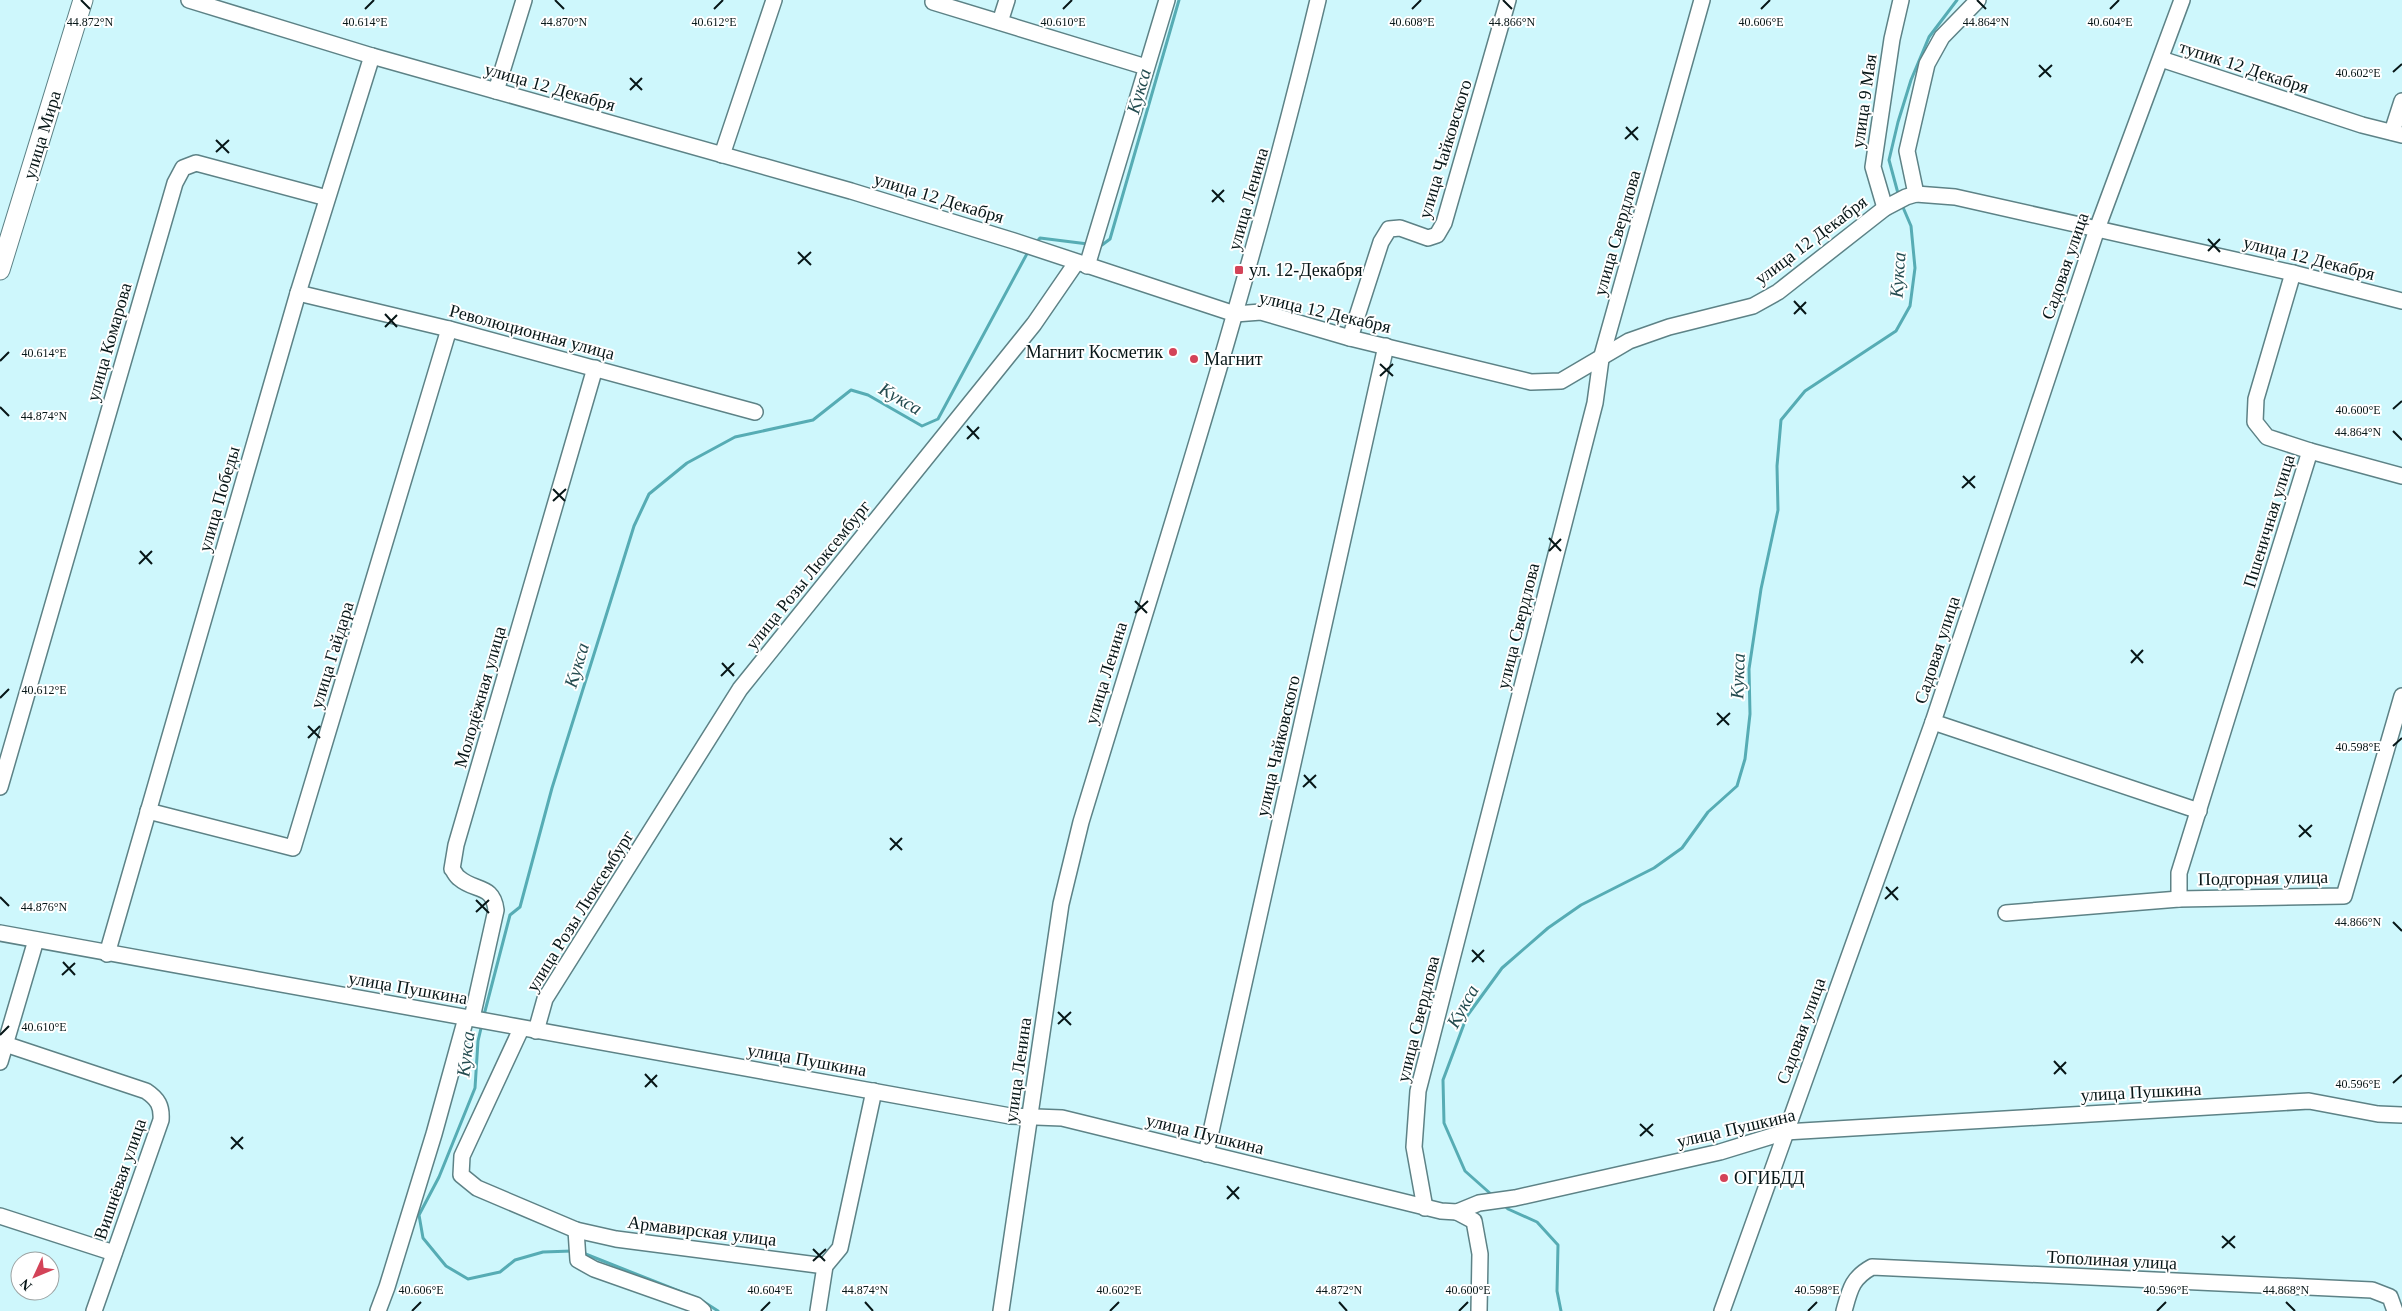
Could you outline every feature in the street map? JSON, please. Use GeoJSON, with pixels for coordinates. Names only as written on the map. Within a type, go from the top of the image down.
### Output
{"type":"FeatureCollection","features":[{"type":"Feature","properties":{"kind":"main road","name":"улица Мира"},"geometry":{"type":"LineString","coordinates":[[0,270],[83,0]]}},
{"type":"Feature","properties":{"kind":"street","name":"улица 12 Декабря"},"geometry":{"type":"LineString","coordinates":[[189,0],[496,92],[851,191],[1014,241],[1235,314],[1261,312],[1350,338],[1531,382],[1561,381],[1630,341],[1669,327],[1753,306],[1778,292],[1900,201],[1955,197],[2293,273],[2402,301]]}},
{"type":"Feature","properties":{"kind":"street"},"geometry":{"type":"LineString","coordinates":[[496,92],[524,0]]}},
{"type":"Feature","properties":{"kind":"street"},"geometry":{"type":"LineString","coordinates":[[722,155],[774,0]]}},
{"type":"Feature","properties":{"kind":"street"},"geometry":{"type":"LineString","coordinates":[[1000,22],[1007,0]]}},
{"type":"Feature","properties":{"kind":"street","name":"улица Розы Люксембург"},"geometry":{"type":"LineString","coordinates":[[529,1030],[545,999],[740,689],[1082,264],[1167,0]]}},
{"type":"Feature","properties":{"kind":"street","name":"улица Ленина"},"geometry":{"type":"LineString","coordinates":[[1001,1311],[1061,904],[1081,822],[1235,314],[1292,111],[1318,0]]}},
{"type":"Feature","properties":{"kind":"street","name":"улица Чайковского"},"geometry":{"type":"LineString","coordinates":[[1350,338],[1381,242],[1389,229],[1400,228],[1428,238],[1437,235],[1444,224],[1508,0]]}},
{"type":"Feature","properties":{"kind":"street","name":"улица Свердлова"},"geometry":{"type":"LineString","coordinates":[[1425,1208],[1414,1146],[1418,1091],[1593,413],[1601,359],[1702,0]]}},
{"type":"Feature","properties":{"kind":"street","name":"улица 9 Мая"},"geometry":{"type":"LineString","coordinates":[[1900,201],[1873,167],[1892,39],[1901,0]]}},
{"type":"Feature","properties":{"kind":"street"},"geometry":{"type":"LineString","coordinates":[[1900,201],[1907,151],[1927,64],[1942,37],[1978,0]]}},
{"type":"Feature","properties":{"kind":"street","name":"Садовая улица"},"geometry":{"type":"LineString","coordinates":[[1722,1311],[1933,722],[2097,229],[2182,0]]}},
{"type":"Feature","properties":{"kind":"street"},"geometry":{"type":"LineString","coordinates":[[932,2],[1146,67]]}},
{"type":"Feature","properties":{"kind":"street","name":"улица Победы"},"geometry":{"type":"LineString","coordinates":[[107,954],[298,292],[372,56]]}},
{"type":"Feature","properties":{"kind":"street","name":"тупик 12 Декабря"},"geometry":{"type":"LineString","coordinates":[[2161,59],[2362,125],[2397,133]]}},
{"type":"Feature","properties":{"kind":"street"},"geometry":{"type":"LineString","coordinates":[[2397,133],[2402,101]]}},
{"type":"Feature","properties":{"kind":"street","name":"улица Комарова"},"geometry":{"type":"LineString","coordinates":[[0,788],[172,192],[183,168],[196,163],[327,198]]}},
{"type":"Feature","properties":{"kind":"street","name":"Пшеничная улица"},"geometry":{"type":"LineString","coordinates":[[2179,898],[2179,873],[2310,451],[2267,437],[2255,422],[2256,399],[2293,273]]}},
{"type":"Feature","properties":{"kind":"street","name":"Революционная улица"},"geometry":{"type":"LineString","coordinates":[[298,292],[448,329],[755,412]]}},
{"type":"Feature","properties":{"kind":"street","name":"улица Гайдара"},"geometry":{"type":"LineString","coordinates":[[148,811],[294,848],[448,329]]}},
{"type":"Feature","properties":{"kind":"street","name":"улица Чайковского"},"geometry":{"type":"LineString","coordinates":[[1206,1154],[1386,346]]}},
{"type":"Feature","properties":{"kind":"street","name":"Молодёжная улица"},"geometry":{"type":"LineString","coordinates":[[478,1019],[496,910],[495,899],[487,891],[459,879],[452,868],[453,861],[595,368]]}},
{"type":"Feature","properties":{"kind":"street"},"geometry":{"type":"LineString","coordinates":[[2310,451],[2402,476]]}},
{"type":"Feature","properties":{"kind":"street","name":"Подгорная улица"},"geometry":{"type":"LineString","coordinates":[[2006,913],[2179,898],[2344,896],[2402,696]]}},
{"type":"Feature","properties":{"kind":"street"},"geometry":{"type":"LineString","coordinates":[[1933,722],[2199,811]]}},
{"type":"Feature","properties":{"kind":"street","name":"улица Пушкина"},"geometry":{"type":"LineString","coordinates":[[0,933],[107,954],[478,1019],[529,1030],[1010,1116],[1062,1118],[1425,1208],[1457,1212],[1478,1203],[1515,1198],[1720,1152],[1785,1132],[2309,1101],[2378,1114],[2402,1115]]}},
{"type":"Feature","properties":{"kind":"street"},"geometry":{"type":"LineString","coordinates":[[0,1062],[36,940]]}},
{"type":"Feature","properties":{"kind":"street"},"geometry":{"type":"LineString","coordinates":[[378,1311],[388,1288],[434,1134],[478,1019]]}},
{"type":"Feature","properties":{"kind":"street","name":"Армавирская улица"},"geometry":{"type":"LineString","coordinates":[[529,1030],[462,1156],[461,1175],[477,1188],[576,1230],[616,1239],[825,1266]]}},
{"type":"Feature","properties":{"kind":"street","name":"Вишнёвая улица"},"geometry":{"type":"LineString","coordinates":[[6,1044],[146,1091],[156,1097],[162,1109],[161,1120],[94,1311]]}},
{"type":"Feature","properties":{"kind":"street"},"geometry":{"type":"LineString","coordinates":[[818,1311],[825,1266],[840,1248],[874,1091]]}},
{"type":"Feature","properties":{"kind":"street"},"geometry":{"type":"LineString","coordinates":[[1457,1212],[1474,1221],[1480,1254],[1479,1311]]}},
{"type":"Feature","properties":{"kind":"street"},"geometry":{"type":"LineString","coordinates":[[0,1216],[114,1253]]}},
{"type":"Feature","properties":{"kind":"street"},"geometry":{"type":"LineString","coordinates":[[576,1230],[578,1260],[594,1269],[696,1305],[703,1311]]}},
{"type":"Feature","properties":{"kind":"street","name":"Тополиная улица"},"geometry":{"type":"LineString","coordinates":[[1844,1311],[1849,1291],[1858,1275],[1872,1267],[2372,1290],[2390,1297],[2395,1311]]}},
{"type":"Feature","properties":{"kind":"waterway","name":"Кукса"},"geometry":{"type":"LineString","coordinates":[[1102,245],[1110,239],[1179,0]]}},
{"type":"Feature","properties":{"kind":"waterway","name":"Кукса"},"geometry":{"type":"LineString","coordinates":[[1899,197],[1889,160],[1898,122],[1911,80],[1929,37],[1957,0]]}},
{"type":"Feature","properties":{"kind":"waterway","name":"Кукса"},"geometry":{"type":"LineString","coordinates":[[1492,1195],[1465,1171],[1444,1123],[1443,1080],[1467,1016],[1502,968],[1548,928],[1581,905],[1654,868],[1682,848],[1708,812],[1737,786],[1745,759],[1750,714],[1749,669],[1761,589],[1778,510],[1777,466],[1781,420],[1805,391],[1896,331],[1910,306],[1915,268],[1911,226],[1902,205]]}},
{"type":"Feature","properties":{"kind":"waterway","name":"Кукса"},"geometry":{"type":"LineString","coordinates":[[1035,244],[1040,238],[1088,244]]}},
{"type":"Feature","properties":{"kind":"waterway","name":"Кукса"},"geometry":{"type":"LineString","coordinates":[[484,1015],[510,915],[520,907],[552,788],[634,526],[649,494],[687,463],[735,437],[813,420],[851,390],[868,395],[922,426],[938,419],[1029,250]]}},
{"type":"Feature","properties":{"kind":"waterway","name":"Кукса"},"geometry":{"type":"LineString","coordinates":[[482,1024],[478,1041],[475,1088],[439,1177],[419,1215],[423,1238],[446,1266],[468,1279],[500,1272],[515,1260],[543,1252],[572,1251]]}},
{"type":"Feature","properties":{"kind":"waterway","name":"Кукса"},"geometry":{"type":"LineString","coordinates":[[1503,1204],[1508,1209],[1537,1222],[1558,1245],[1557,1291],[1561,1311]]}},
{"type":"Feature","properties":{"kind":"waterway","name":"Кукса"},"geometry":{"type":"LineString","coordinates":[[583,1253],[689,1295]]}},
{"type":"Feature","properties":{"kind":"waterway","name":"Кукса"},"geometry":{"type":"LineString","coordinates":[[701,1300],[718,1311]]}},
{"type":"Feature","properties":{"kind":"place","name":"ул. 12-Декабря"},"geometry":{"type":"Point","coordinates":[1239,270]}},
{"type":"Feature","properties":{"kind":"place","name":"Магнит Косметик"},"geometry":{"type":"Point","coordinates":[1173,352]}},
{"type":"Feature","properties":{"kind":"place","name":"Магнит"},"geometry":{"type":"Point","coordinates":[1194,359]}},
{"type":"Feature","properties":{"kind":"place","name":"ОГИБДД"},"geometry":{"type":"Point","coordinates":[1724,1178]}}]}
